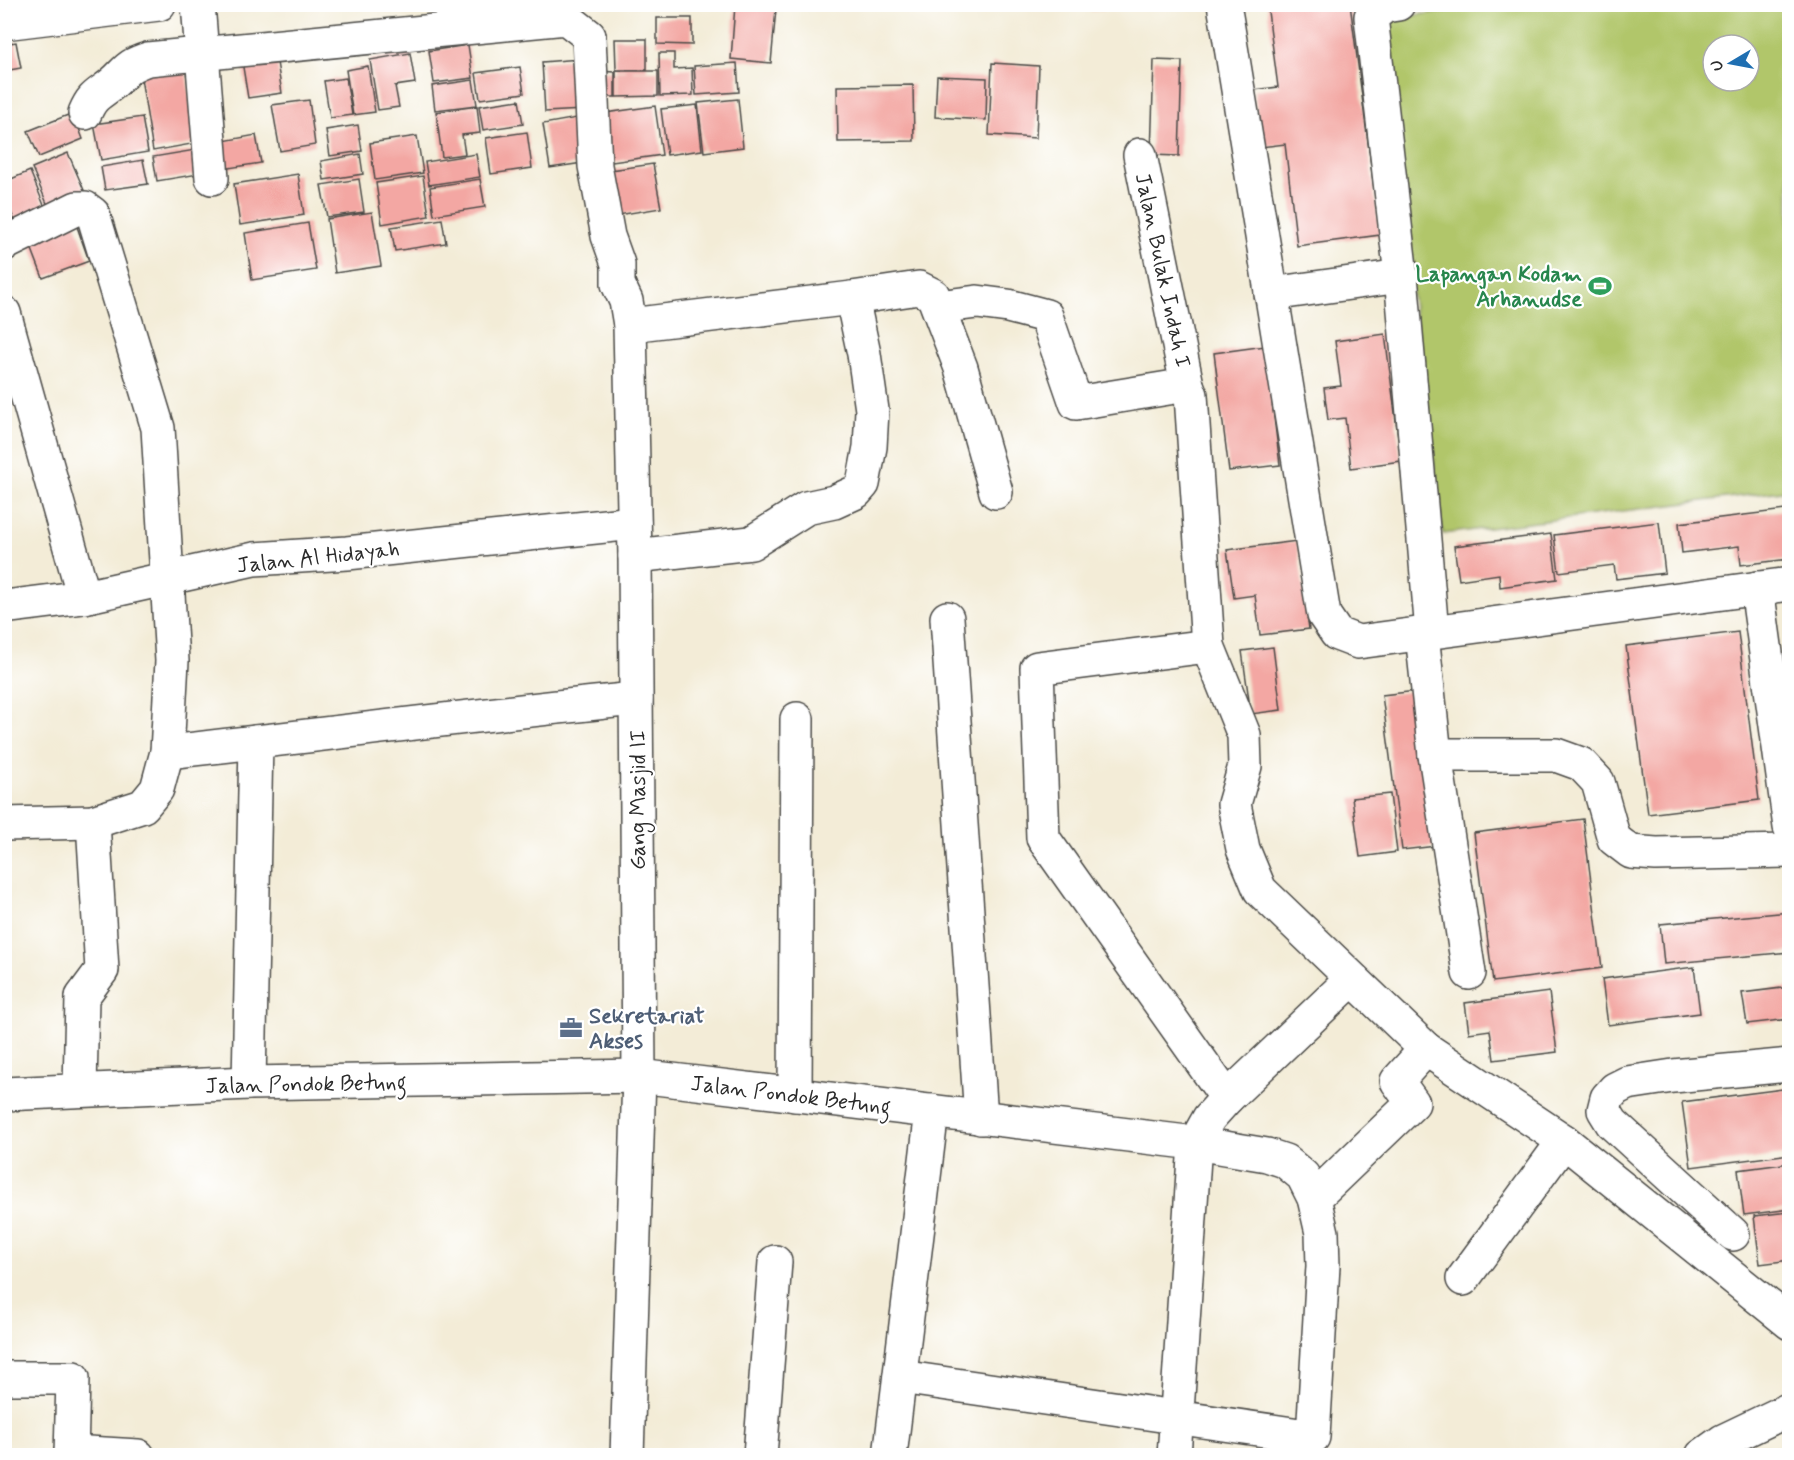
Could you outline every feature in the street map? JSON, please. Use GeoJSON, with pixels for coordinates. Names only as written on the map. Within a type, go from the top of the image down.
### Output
{"type":"FeatureCollection","features":[{"type":"Feature","properties":{"kind":"street"},"geometry":{"type":"LineString","coordinates":[[4,19],[12,22],[159,4]]}},
{"type":"Feature","properties":{"kind":"street"},"geometry":{"type":"LineString","coordinates":[[198,4],[212,178]]}},
{"type":"Feature","properties":{"kind":"street"},"geometry":{"type":"LineString","coordinates":[[1224,4],[1324,615],[1337,634],[1359,642],[1790,584]]}},
{"type":"Feature","properties":{"kind":"street"},"geometry":{"type":"LineString","coordinates":[[1398,4],[1385,6],[1371,17],[1401,276],[1435,755],[1469,973]]}},
{"type":"Feature","properties":{"kind":"street","name":"Gang Masjid II"},"geometry":{"type":"LineString","coordinates":[[201,54],[566,18],[589,36],[595,166],[608,236],[618,264],[618,284],[626,301],[630,325],[635,556],[639,1076],[627,1455]]}},
{"type":"Feature","properties":{"kind":"street"},"geometry":{"type":"LineString","coordinates":[[85,113],[90,101],[100,91],[113,83],[125,69],[136,63],[148,59],[201,54]]}},
{"type":"Feature","properties":{"kind":"street","name":"Jalan Bulak Indah I"},"geometry":{"type":"LineString","coordinates":[[1140,155],[1187,385],[1191,395],[1208,646],[1245,735],[1245,766],[1234,804],[1243,849],[1260,890],[1426,1049],[1564,1141],[1790,1323]]}},
{"type":"Feature","properties":{"kind":"street"},"geometry":{"type":"LineString","coordinates":[[4,244],[77,208],[85,208],[93,214],[158,428],[171,661],[167,752],[157,789],[143,806],[93,822],[4,824]]}},
{"type":"Feature","properties":{"kind":"street"},"geometry":{"type":"LineString","coordinates":[[1271,294],[1401,276]]}},
{"type":"Feature","properties":{"kind":"street"},"geometry":{"type":"LineString","coordinates":[[630,325],[919,288],[933,295],[938,307],[961,368],[996,492]]}},
{"type":"Feature","properties":{"kind":"street"},"geometry":{"type":"LineString","coordinates":[[635,556],[751,543],[806,508],[834,502],[856,492],[863,484],[870,447],[872,410],[864,354],[852,298]]}},
{"type":"Feature","properties":{"kind":"street"},"geometry":{"type":"LineString","coordinates":[[938,307],[977,303],[1008,306],[1046,316],[1076,403],[1187,385]]}},
{"type":"Feature","properties":{"kind":"street"},"geometry":{"type":"LineString","coordinates":[[4,313],[84,597]]}},
{"type":"Feature","properties":{"kind":"street","name":"Jalan Al Hidayah"},"geometry":{"type":"LineString","coordinates":[[4,607],[84,597],[254,559],[347,553],[634,523]]}},
{"type":"Feature","properties":{"kind":"street"},"geometry":{"type":"LineString","coordinates":[[1757,588],[1790,827]]}},
{"type":"Feature","properties":{"kind":"street"},"geometry":{"type":"LineString","coordinates":[[947,618],[981,1118]]}},
{"type":"Feature","properties":{"kind":"street"},"geometry":{"type":"LineString","coordinates":[[1208,646],[1037,668],[1043,838],[1227,1098]]}},
{"type":"Feature","properties":{"kind":"street"},"geometry":{"type":"LineString","coordinates":[[167,752],[636,699]]}},
{"type":"Feature","properties":{"kind":"street"},"geometry":{"type":"LineString","coordinates":[[795,1095],[797,719]]}},
{"type":"Feature","properties":{"kind":"street"},"geometry":{"type":"LineString","coordinates":[[249,1083],[256,742]]}},
{"type":"Feature","properties":{"kind":"street"},"geometry":{"type":"LineString","coordinates":[[1435,755],[1556,755],[1581,764],[1598,782],[1614,839],[1631,852],[1656,854],[1790,851]]}},
{"type":"Feature","properties":{"kind":"street"},"geometry":{"type":"LineString","coordinates":[[80,1090],[82,997],[102,970],[93,822]]}},
{"type":"Feature","properties":{"kind":"street"},"geometry":{"type":"LineString","coordinates":[[1174,1455],[1195,1143],[1209,1118],[1227,1098],[1352,979]]}},
{"type":"Feature","properties":{"kind":"street"},"geometry":{"type":"LineString","coordinates":[[1314,1198],[1413,1103],[1396,1082],[1426,1049]]}},
{"type":"Feature","properties":{"kind":"street"},"geometry":{"type":"LineString","coordinates":[[1733,1234],[1612,1123],[1604,1110],[1607,1098],[1615,1089],[1627,1083],[1673,1076],[1790,1065]]}},
{"type":"Feature","properties":{"kind":"street","name":"Jalan Pondok Betung"},"geometry":{"type":"LineString","coordinates":[[4,1094],[249,1083],[639,1076],[1195,1143],[1267,1155],[1285,1161],[1303,1176],[1314,1198],[1322,1233],[1323,1266],[1313,1437],[1176,1418]]}},
{"type":"Feature","properties":{"kind":"street"},"geometry":{"type":"LineString","coordinates":[[890,1455],[932,1111]]}},
{"type":"Feature","properties":{"kind":"street"},"geometry":{"type":"LineString","coordinates":[[1463,1279],[1564,1141]]}},
{"type":"Feature","properties":{"kind":"street"},"geometry":{"type":"LineString","coordinates":[[760,1455],[775,1262]]}},
{"type":"Feature","properties":{"kind":"street"},"geometry":{"type":"LineString","coordinates":[[4,1377],[73,1378],[71,1454],[138,1455]]}},
{"type":"Feature","properties":{"kind":"street"},"geometry":{"type":"LineString","coordinates":[[900,1377],[1176,1418]]}},
{"type":"Feature","properties":{"kind":"street"},"geometry":{"type":"LineString","coordinates":[[1718,1451],[1790,1409]]}},
{"type":"Feature","properties":{"kind":"green space","name":"Lapangan Kodam Arhanudse"},"geometry":{"type":"Polygon","coordinates":[[[1502,4],[1789,5],[1789,490],[1443,534],[1377,20],[1502,4]]]}},
{"type":"Feature","properties":{"kind":"building"},"geometry":{"type":"Polygon","coordinates":[[[1090,4],[1130,4],[1130,6],[1091,11],[1090,4]]]}},
{"type":"Feature","properties":{"kind":"building"},"geometry":{"type":"Polygon","coordinates":[[[1267,4],[1350,4],[1380,235],[1297,246],[1285,144],[1261,147],[1254,90],[1278,87],[1267,4]]]}},
{"type":"Feature","properties":{"kind":"building"},"geometry":{"type":"Polygon","coordinates":[[[735,5],[776,9],[771,63],[731,59],[735,5]]]}},
{"type":"Feature","properties":{"kind":"building"},"geometry":{"type":"Polygon","coordinates":[[[657,18],[692,18],[692,45],[657,44],[657,18]]]}},
{"type":"Feature","properties":{"kind":"building"},"geometry":{"type":"Polygon","coordinates":[[[615,39],[647,39],[647,70],[616,70],[615,39]]]}},
{"type":"Feature","properties":{"kind":"building"},"geometry":{"type":"Polygon","coordinates":[[[16,42],[21,68],[4,71],[4,44],[16,42]]]}},
{"type":"Feature","properties":{"kind":"building"},"geometry":{"type":"Polygon","coordinates":[[[468,45],[473,78],[434,83],[429,51],[468,45]]]}},
{"type":"Feature","properties":{"kind":"building"},"geometry":{"type":"Polygon","coordinates":[[[410,53],[415,83],[395,86],[399,107],[378,110],[370,60],[410,53]]]}},
{"type":"Feature","properties":{"kind":"building"},"geometry":{"type":"Polygon","coordinates":[[[659,53],[674,53],[674,69],[692,68],[693,95],[660,96],[659,53]]]}},
{"type":"Feature","properties":{"kind":"building"},"geometry":{"type":"Polygon","coordinates":[[[276,56],[282,93],[248,98],[242,61],[276,56]]]}},
{"type":"Feature","properties":{"kind":"building"},"geometry":{"type":"Polygon","coordinates":[[[580,59],[584,110],[545,112],[542,62],[580,59]]]}},
{"type":"Feature","properties":{"kind":"building"},"geometry":{"type":"Polygon","coordinates":[[[1154,60],[1182,61],[1179,156],[1151,155],[1154,60]]]}},
{"type":"Feature","properties":{"kind":"building"},"geometry":{"type":"Polygon","coordinates":[[[737,63],[739,92],[696,95],[694,66],[737,63]]]}},
{"type":"Feature","properties":{"kind":"building"},"geometry":{"type":"Polygon","coordinates":[[[992,63],[1039,66],[1036,138],[989,135],[992,63]]]}},
{"type":"Feature","properties":{"kind":"building"},"geometry":{"type":"Polygon","coordinates":[[[185,65],[197,143],[153,151],[140,72],[185,65]]]}},
{"type":"Feature","properties":{"kind":"building"},"geometry":{"type":"Polygon","coordinates":[[[368,66],[375,112],[353,115],[346,70],[368,66]]]}},
{"type":"Feature","properties":{"kind":"building"},"geometry":{"type":"Polygon","coordinates":[[[520,67],[524,93],[480,99],[476,73],[520,67]]]}},
{"type":"Feature","properties":{"kind":"building"},"geometry":{"type":"Polygon","coordinates":[[[596,71],[615,72],[615,97],[595,97],[596,71]]]}},
{"type":"Feature","properties":{"kind":"building"},"geometry":{"type":"Polygon","coordinates":[[[616,71],[658,71],[658,96],[616,97],[616,71]]]}},
{"type":"Feature","properties":{"kind":"building"},"geometry":{"type":"Polygon","coordinates":[[[937,76],[987,78],[986,120],[935,117],[937,76]]]}},
{"type":"Feature","properties":{"kind":"building"},"geometry":{"type":"Polygon","coordinates":[[[346,78],[352,115],[330,118],[324,81],[346,78]]]}},
{"type":"Feature","properties":{"kind":"building"},"geometry":{"type":"Polygon","coordinates":[[[473,80],[477,105],[435,110],[432,86],[473,80]]]}},
{"type":"Feature","properties":{"kind":"building"},"geometry":{"type":"Polygon","coordinates":[[[913,85],[914,141],[838,142],[837,86],[913,85]]]}},
{"type":"Feature","properties":{"kind":"building"},"geometry":{"type":"Polygon","coordinates":[[[738,99],[743,147],[704,152],[698,103],[738,99]]]}},
{"type":"Feature","properties":{"kind":"building"},"geometry":{"type":"Polygon","coordinates":[[[309,100],[315,145],[280,151],[272,105],[309,100]]]}},
{"type":"Feature","properties":{"kind":"building"},"geometry":{"type":"Polygon","coordinates":[[[519,100],[523,124],[483,130],[479,106],[519,100]]]}},
{"type":"Feature","properties":{"kind":"building"},"geometry":{"type":"Polygon","coordinates":[[[697,105],[702,150],[667,155],[661,109],[697,105]]]}},
{"type":"Feature","properties":{"kind":"building"},"geometry":{"type":"Polygon","coordinates":[[[477,106],[480,133],[462,135],[465,154],[442,157],[436,112],[477,106]]]}},
{"type":"Feature","properties":{"kind":"building"},"geometry":{"type":"Polygon","coordinates":[[[655,106],[662,155],[605,163],[598,114],[655,106]]]}},
{"type":"Feature","properties":{"kind":"building"},"geometry":{"type":"Polygon","coordinates":[[[73,113],[83,139],[39,157],[28,131],[73,113]]]}},
{"type":"Feature","properties":{"kind":"building"},"geometry":{"type":"Polygon","coordinates":[[[142,117],[148,152],[101,160],[94,124],[142,117]]]}},
{"type":"Feature","properties":{"kind":"building"},"geometry":{"type":"Polygon","coordinates":[[[582,117],[589,162],[550,168],[543,124],[582,117]]]}},
{"type":"Feature","properties":{"kind":"building"},"geometry":{"type":"Polygon","coordinates":[[[358,125],[362,151],[330,156],[326,130],[358,125]]]}},
{"type":"Feature","properties":{"kind":"building"},"geometry":{"type":"Polygon","coordinates":[[[527,132],[532,168],[491,174],[486,138],[527,132]]]}},
{"type":"Feature","properties":{"kind":"building"},"geometry":{"type":"Polygon","coordinates":[[[256,135],[261,163],[216,170],[212,143],[256,135]]]}},
{"type":"Feature","properties":{"kind":"building"},"geometry":{"type":"Polygon","coordinates":[[[417,136],[423,173],[375,180],[370,143],[417,136]]]}},
{"type":"Feature","properties":{"kind":"building"},"geometry":{"type":"Polygon","coordinates":[[[195,150],[199,174],[157,181],[153,157],[195,150]]]}},
{"type":"Feature","properties":{"kind":"building"},"geometry":{"type":"Polygon","coordinates":[[[68,153],[87,197],[51,213],[32,168],[68,153]]]}},
{"type":"Feature","properties":{"kind":"building"},"geometry":{"type":"Polygon","coordinates":[[[360,154],[363,174],[324,180],[321,161],[360,154]]]}},
{"type":"Feature","properties":{"kind":"building"},"geometry":{"type":"Polygon","coordinates":[[[476,154],[480,177],[429,185],[425,162],[476,154]]]}},
{"type":"Feature","properties":{"kind":"building"},"geometry":{"type":"Polygon","coordinates":[[[143,160],[148,184],[105,190],[101,167],[143,160]]]}},
{"type":"Feature","properties":{"kind":"building"},"geometry":{"type":"Polygon","coordinates":[[[653,164],[661,208],[612,216],[604,171],[653,164]]]}},
{"type":"Feature","properties":{"kind":"building"},"geometry":{"type":"Polygon","coordinates":[[[30,171],[48,215],[18,228],[4,196],[4,182],[30,171]]]}},
{"type":"Feature","properties":{"kind":"building"},"geometry":{"type":"Polygon","coordinates":[[[298,174],[304,215],[240,225],[234,184],[298,174]]]}},
{"type":"Feature","properties":{"kind":"building"},"geometry":{"type":"Polygon","coordinates":[[[423,176],[429,216],[382,224],[376,183],[423,176]]]}},
{"type":"Feature","properties":{"kind":"building"},"geometry":{"type":"Polygon","coordinates":[[[359,179],[364,212],[327,217],[321,185],[359,179]]]}},
{"type":"Feature","properties":{"kind":"building"},"geometry":{"type":"Polygon","coordinates":[[[480,179],[485,207],[434,215],[430,187],[480,179]]]}},
{"type":"Feature","properties":{"kind":"building"},"geometry":{"type":"Polygon","coordinates":[[[4,201],[16,227],[4,232],[4,201]]]}},
{"type":"Feature","properties":{"kind":"building"},"geometry":{"type":"Polygon","coordinates":[[[372,212],[381,266],[335,273],[327,219],[372,212]]]}},
{"type":"Feature","properties":{"kind":"building"},"geometry":{"type":"Polygon","coordinates":[[[442,219],[446,243],[395,251],[391,227],[442,219]]]}},
{"type":"Feature","properties":{"kind":"building"},"geometry":{"type":"Polygon","coordinates":[[[75,221],[89,261],[43,278],[28,239],[75,221]]]}},
{"type":"Feature","properties":{"kind":"building"},"geometry":{"type":"Polygon","coordinates":[[[308,223],[316,270],[252,280],[245,233],[308,223]]]}},
{"type":"Feature","properties":{"kind":"building"},"geometry":{"type":"Polygon","coordinates":[[[1385,334],[1401,461],[1351,468],[1345,418],[1328,420],[1324,388],[1341,386],[1335,341],[1385,334]]]}},
{"type":"Feature","properties":{"kind":"building"},"geometry":{"type":"Polygon","coordinates":[[[1265,346],[1280,465],[1229,471],[1214,353],[1265,346]]]}},
{"type":"Feature","properties":{"kind":"building"},"geometry":{"type":"Polygon","coordinates":[[[1785,510],[1790,559],[1741,565],[1739,546],[1682,553],[1679,523],[1785,510]]]}},
{"type":"Feature","properties":{"kind":"building"},"geometry":{"type":"Polygon","coordinates":[[[1659,522],[1665,573],[1616,579],[1614,565],[1559,572],[1554,535],[1659,522]]]}},
{"type":"Feature","properties":{"kind":"building"},"geometry":{"type":"Polygon","coordinates":[[[1551,534],[1557,579],[1500,587],[1499,574],[1459,580],[1454,546],[1551,534]]]}},
{"type":"Feature","properties":{"kind":"building"},"geometry":{"type":"Polygon","coordinates":[[[1297,541],[1309,629],[1260,635],[1255,595],[1234,598],[1227,550],[1297,541]]]}},
{"type":"Feature","properties":{"kind":"building"},"geometry":{"type":"Polygon","coordinates":[[[1738,632],[1759,800],[1648,814],[1626,646],[1738,632]]]}},
{"type":"Feature","properties":{"kind":"building"},"geometry":{"type":"Polygon","coordinates":[[[1273,647],[1281,710],[1251,714],[1242,651],[1273,647]]]}},
{"type":"Feature","properties":{"kind":"building"},"geometry":{"type":"Polygon","coordinates":[[[1425,690],[1445,845],[1402,850],[1382,695],[1425,690]]]}},
{"type":"Feature","properties":{"kind":"building"},"geometry":{"type":"Polygon","coordinates":[[[1390,794],[1397,852],[1360,857],[1352,798],[1390,794]]]}},
{"type":"Feature","properties":{"kind":"building"},"geometry":{"type":"Polygon","coordinates":[[[1583,819],[1602,968],[1493,982],[1474,833],[1583,819]]]}},
{"type":"Feature","properties":{"kind":"building"},"geometry":{"type":"Polygon","coordinates":[[[1790,912],[1790,952],[1664,964],[1660,924],[1790,912]]]}},
{"type":"Feature","properties":{"kind":"building"},"geometry":{"type":"Polygon","coordinates":[[[1694,967],[1700,1013],[1608,1025],[1602,979],[1694,967]]]}},
{"type":"Feature","properties":{"kind":"building"},"geometry":{"type":"Polygon","coordinates":[[[1790,987],[1790,1019],[1747,1024],[1742,993],[1790,987]]]}},
{"type":"Feature","properties":{"kind":"building"},"geometry":{"type":"Polygon","coordinates":[[[1549,992],[1557,1052],[1494,1060],[1490,1030],[1469,1033],[1465,1003],[1549,992]]]}},
{"type":"Feature","properties":{"kind":"building"},"geometry":{"type":"Polygon","coordinates":[[[1790,1088],[1790,1154],[1691,1167],[1682,1102],[1790,1088]]]}},
{"type":"Feature","properties":{"kind":"building"},"geometry":{"type":"Polygon","coordinates":[[[1790,1163],[1790,1209],[1744,1215],[1738,1170],[1790,1163]]]}},
{"type":"Feature","properties":{"kind":"building"},"geometry":{"type":"Polygon","coordinates":[[[1790,1212],[1790,1260],[1760,1264],[1754,1216],[1790,1212]]]}},
{"type":"Feature","properties":{"kind":"place","name":"Lapangan Kodam Arhanudse"},"geometry":{"type":"Point","coordinates":[1600,286]}},
{"type":"Feature","properties":{"kind":"place","name":"Sekretariat Akses"},"geometry":{"type":"Point","coordinates":[571,1028]}}]}
